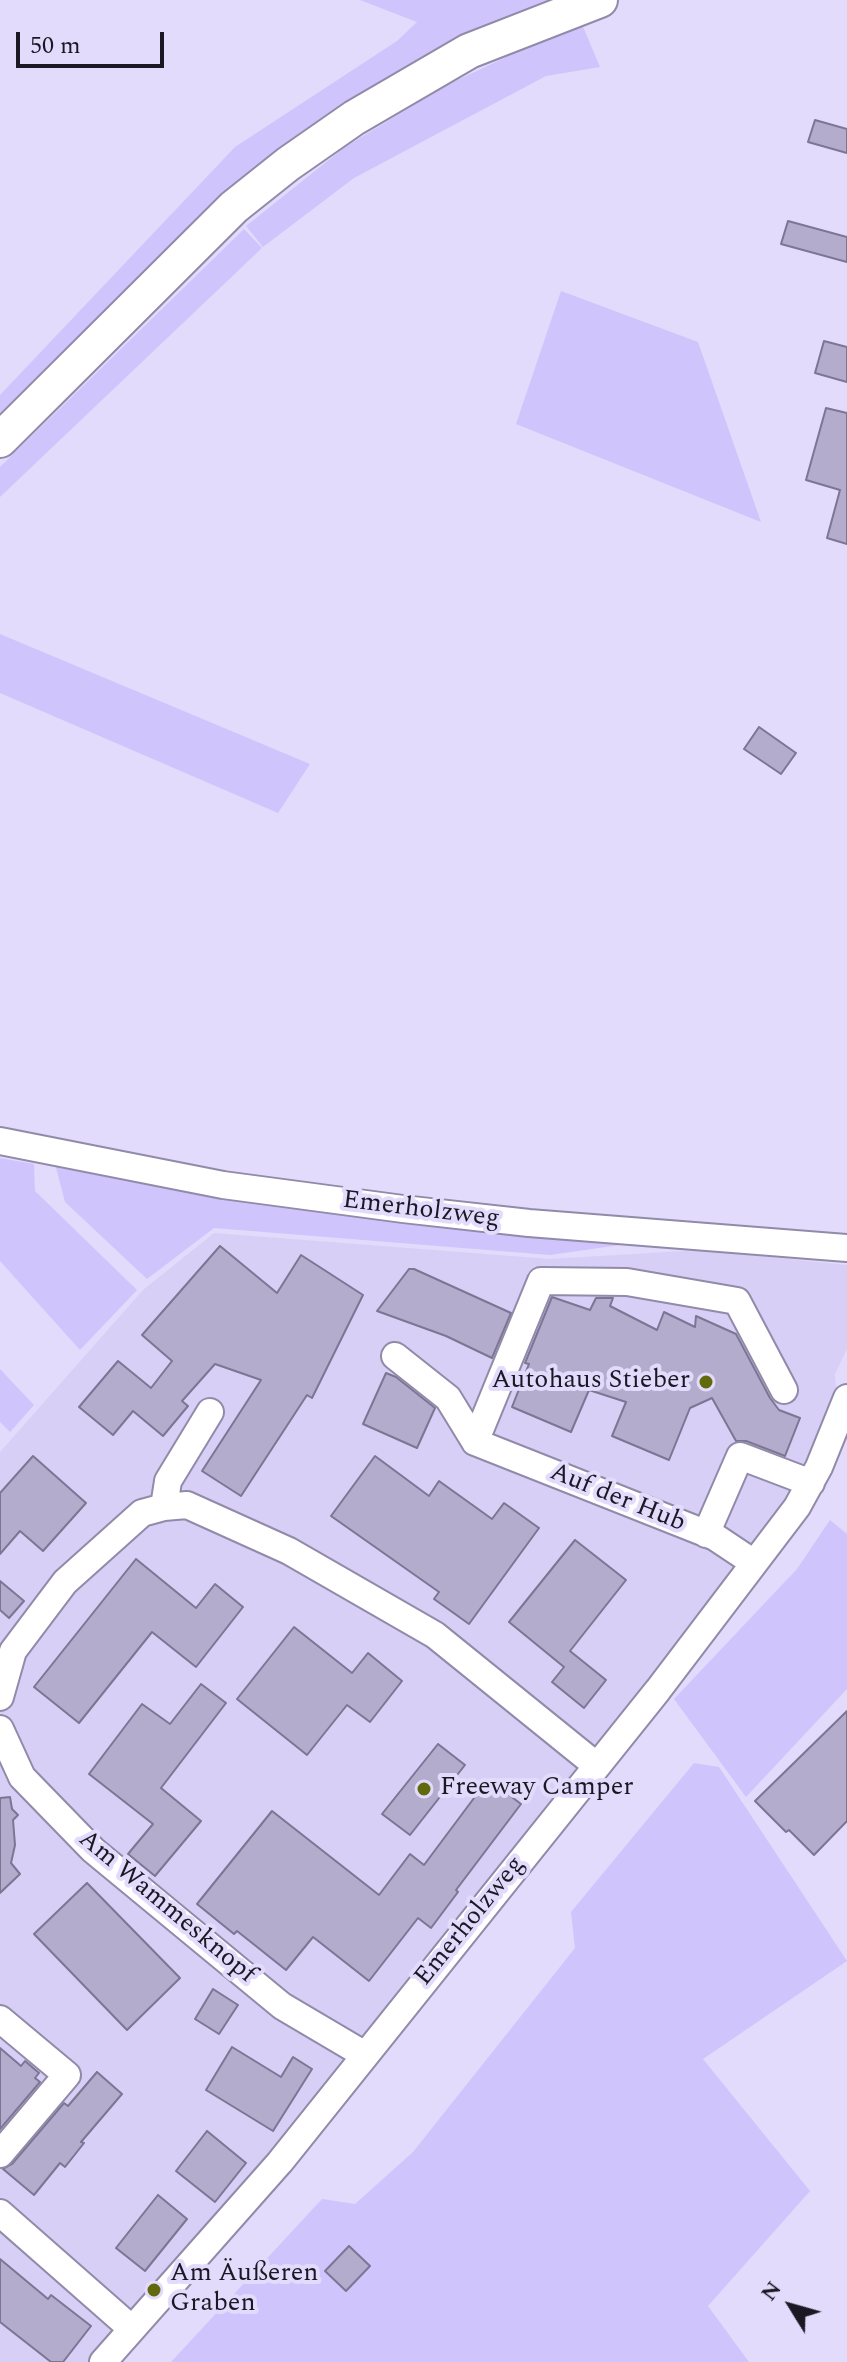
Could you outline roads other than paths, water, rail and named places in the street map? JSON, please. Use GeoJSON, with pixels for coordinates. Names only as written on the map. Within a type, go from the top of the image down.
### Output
{"type":"FeatureCollection","features":[{"type":"Feature","properties":{"kind":"main road"},"geometry":{"type":"LineString","coordinates":[[0,440],[213,227],[288,164],[354,118],[469,51],[600,0]]}},
{"type":"Feature","properties":{"kind":"street","name":"Emerholzweg"},"geometry":{"type":"LineString","coordinates":[[0,1141],[223,1185],[403,1209],[529,1223],[847,1248]]}},
{"type":"Feature","properties":{"kind":"street"},"geometry":{"type":"LineString","coordinates":[[475,1442],[541,1281],[627,1282],[737,1301],[784,1390]]}},
{"type":"Feature","properties":{"kind":"street"},"geometry":{"type":"LineString","coordinates":[[395,1356],[448,1398],[475,1442]]}},
{"type":"Feature","properties":{"kind":"street","name":"Emerholzweg"},"geometry":{"type":"LineString","coordinates":[[815,1475],[847,1398]]}},
{"type":"Feature","properties":{"kind":"street"},"geometry":{"type":"LineString","coordinates":[[164,1507],[168,1481],[210,1412]]}},
{"type":"Feature","properties":{"kind":"street","name":"Emerholzweg"},"geometry":{"type":"LineString","coordinates":[[103,2362],[280,2162],[597,1766],[777,1535],[815,1475],[847,1439]]}},
{"type":"Feature","properties":{"kind":"street","name":"Auf der Hub"},"geometry":{"type":"LineString","coordinates":[[475,1442],[706,1534],[754,1563]]}},
{"type":"Feature","properties":{"kind":"street"},"geometry":{"type":"LineString","coordinates":[[706,1534],[740,1456],[815,1475]]}},
{"type":"Feature","properties":{"kind":"street"},"geometry":{"type":"LineString","coordinates":[[0,1697],[13,1651],[65,1582],[142,1513],[187,1505],[289,1551],[435,1635],[597,1766]]}},
{"type":"Feature","properties":{"kind":"street","name":"Am Wammesknopf"},"geometry":{"type":"LineString","coordinates":[[0,1729],[22,1777],[93,1850],[282,2006],[365,2055]]}},
{"type":"Feature","properties":{"kind":"street"},"geometry":{"type":"LineString","coordinates":[[0,2019],[67,2075],[0,2154]]}},
{"type":"Feature","properties":{"kind":"street"},"geometry":{"type":"LineString","coordinates":[[0,2213],[132,2329]]}},
{"type":"Feature","properties":{"kind":"place","name":"Autohaus Stieber"},"geometry":{"type":"Point","coordinates":[706,1382]}},
{"type":"Feature","properties":{"kind":"place","name":"Freeway Camper"},"geometry":{"type":"Point","coordinates":[424,1789]}},
{"type":"Feature","properties":{"kind":"place","name":"Am Äußeren Graben"},"geometry":{"type":"Point","coordinates":[154,2290]}}]}
